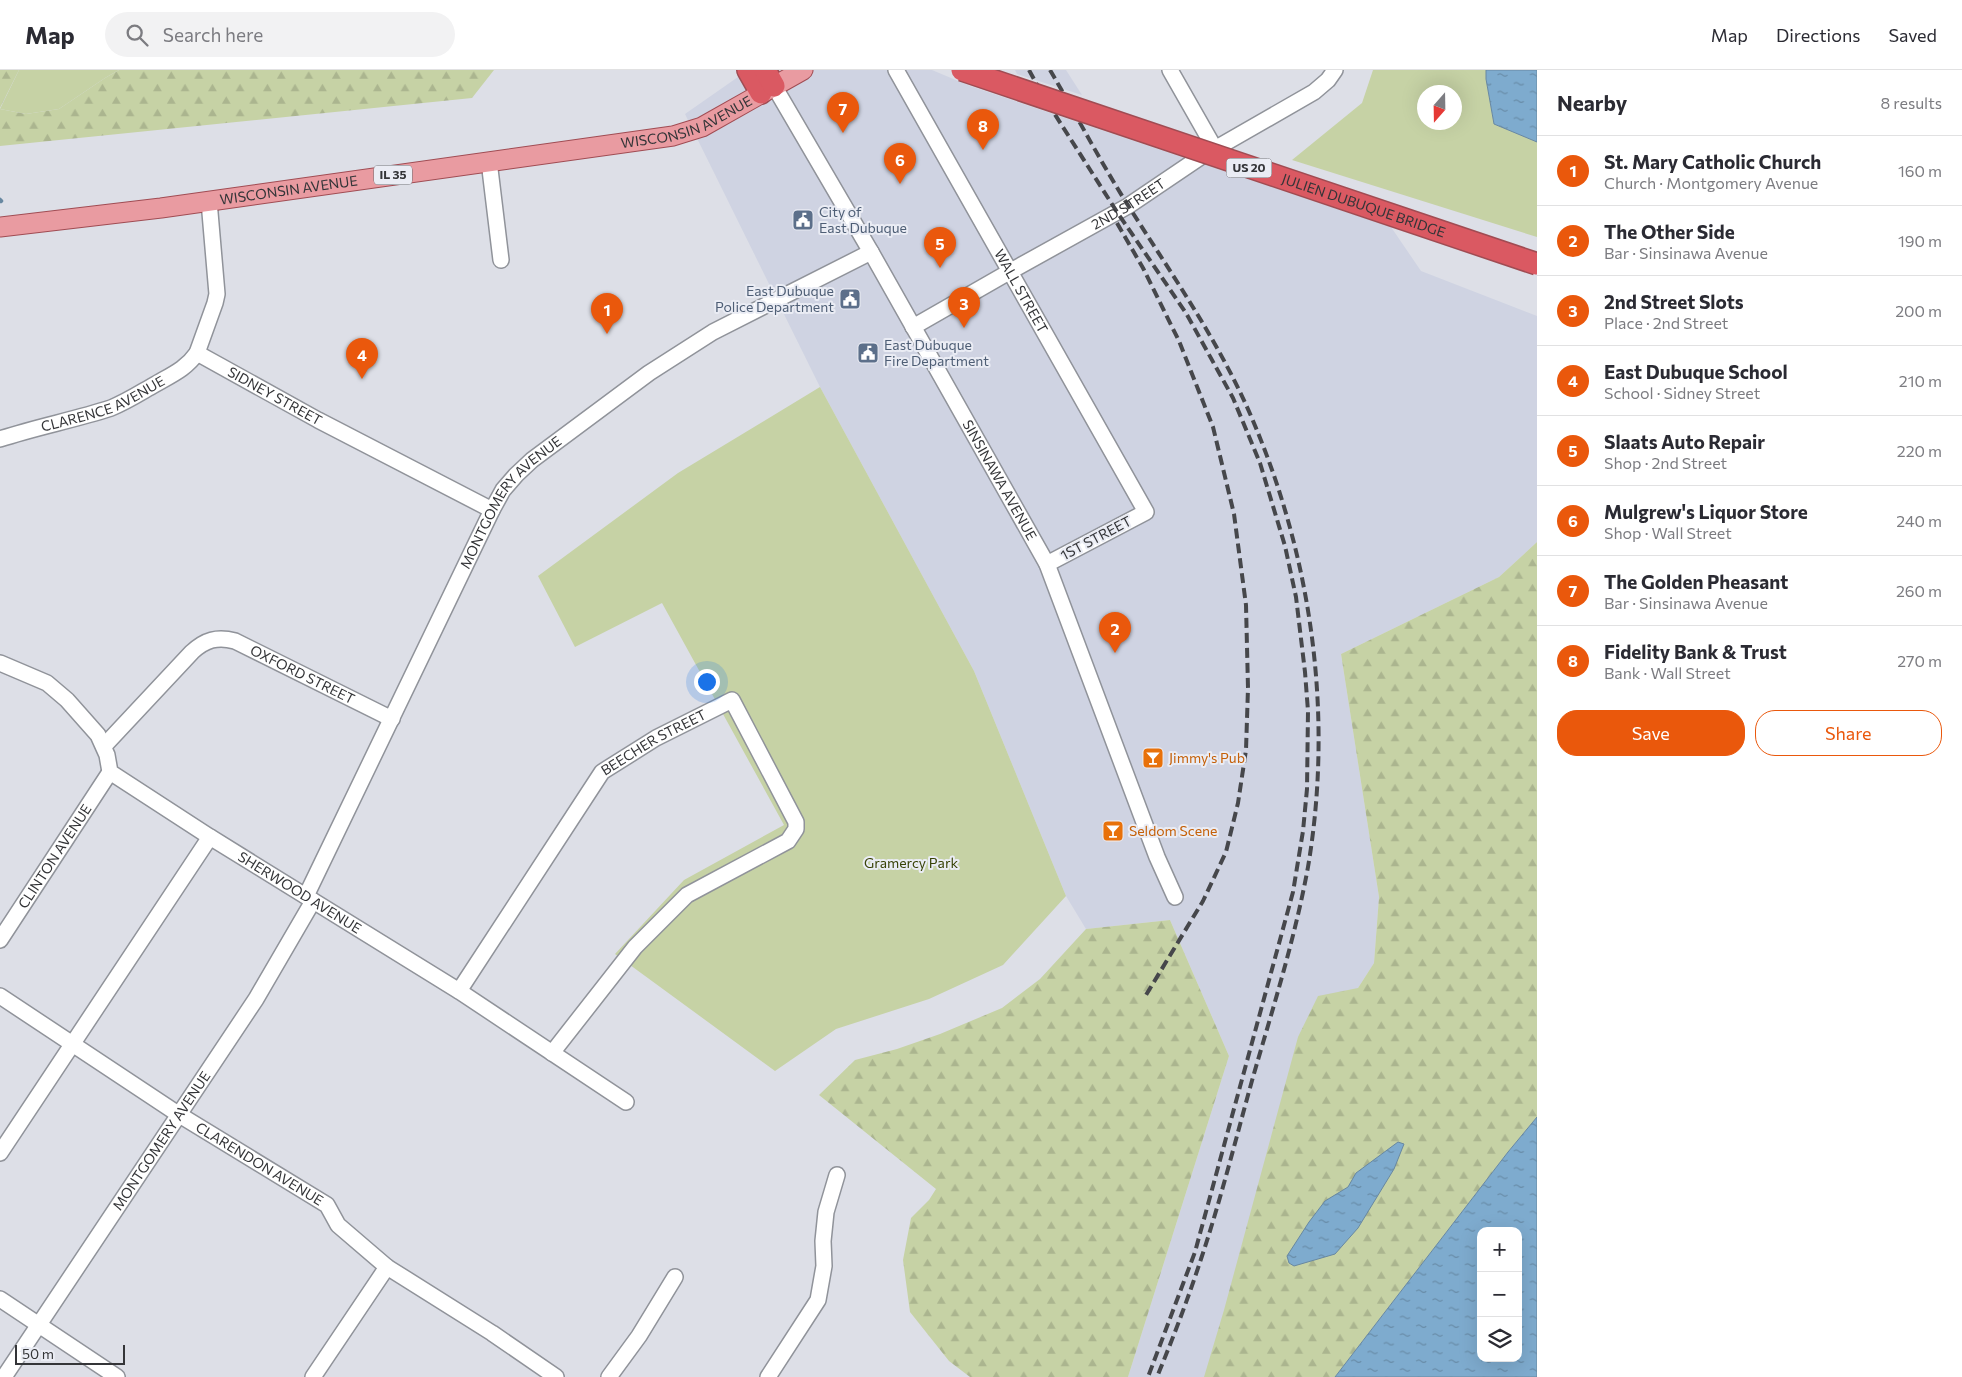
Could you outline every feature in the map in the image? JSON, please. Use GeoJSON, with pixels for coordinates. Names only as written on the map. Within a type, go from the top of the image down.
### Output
{"type":"FeatureCollection","features":[{"type":"Feature","properties":{"kind":"highway"},"geometry":{"type":"LineString","coordinates":[[748,70],[767,83]]}},
{"type":"Feature","properties":{"kind":"highway","name":"JULIEN DUBUQUE BRIDGE"},"geometry":{"type":"LineString","coordinates":[[962,70],[1537,264]]}},
{"type":"Feature","properties":{"kind":"main road","name":"IL 35"},"geometry":{"type":"LineString","coordinates":[[767,83],[803,70]]}},
{"type":"Feature","properties":{"kind":"main road","name":"WISCONSIN AVENUE"},"geometry":{"type":"LineString","coordinates":[[0,227],[689,133],[702,127],[767,83]]}},
{"type":"Feature","properties":{"kind":"street","name":"WALL STREET"},"geometry":{"type":"LineString","coordinates":[[896,70],[1146,512]]}},
{"type":"Feature","properties":{"kind":"street"},"geometry":{"type":"LineString","coordinates":[[1170,70],[1215,149]]}},
{"type":"Feature","properties":{"kind":"street","name":"2ND STREET"},"geometry":{"type":"LineString","coordinates":[[913,328],[1128,206],[1215,149],[1314,92],[1328,80],[1335,70]]}},
{"type":"Feature","properties":{"kind":"street","name":"SINSINAWA AVENUE"},"geometry":{"type":"LineString","coordinates":[[767,83],[871,252],[1047,564],[1157,857],[1175,897]]}},
{"type":"Feature","properties":{"kind":"street"},"geometry":{"type":"LineString","coordinates":[[489,161],[501,260]]}},
{"type":"Feature","properties":{"kind":"street"},"geometry":{"type":"LineString","coordinates":[[196,353],[215,303],[216,294],[209,200]]}},
{"type":"Feature","properties":{"kind":"street","name":"MONTGOMERY AVENUE"},"geometry":{"type":"LineString","coordinates":[[4,1377],[256,999],[309,898],[392,719],[503,490],[532,460],[648,373],[713,332],[871,252]]}},
{"type":"Feature","properties":{"kind":"street","name":"CLARENCE AVENUE"},"geometry":{"type":"LineString","coordinates":[[0,439],[112,408],[182,369],[196,353]]}},
{"type":"Feature","properties":{"kind":"street","name":"SIDNEY STREET"},"geometry":{"type":"LineString","coordinates":[[196,353],[318,420],[492,510]]}},
{"type":"Feature","properties":{"kind":"street","name":"1ST STREET"},"geometry":{"type":"LineString","coordinates":[[1047,564],[1146,512]]}},
{"type":"Feature","properties":{"kind":"street","name":"OXFORD STREET"},"geometry":{"type":"LineString","coordinates":[[104,746],[199,645],[212,639],[235,641],[392,719]]}},
{"type":"Feature","properties":{"kind":"street"},"geometry":{"type":"LineString","coordinates":[[0,663],[34,677],[57,690],[98,736],[104,746],[110,772]]}},
{"type":"Feature","properties":{"kind":"street","name":"BEECHER STREET"},"geometry":{"type":"LineString","coordinates":[[459,992],[602,772],[656,738],[732,700],[796,822],[796,829],[792,836],[777,847],[687,895],[636,947],[552,1053]]}},
{"type":"Feature","properties":{"kind":"street","name":"SHERWOOD AVENUE"},"geometry":{"type":"LineString","coordinates":[[110,772],[210,838],[459,992],[626,1102]]}},
{"type":"Feature","properties":{"kind":"street","name":"CLINTON AVENUE"},"geometry":{"type":"LineString","coordinates":[[0,940],[110,772]]}},
{"type":"Feature","properties":{"kind":"street"},"geometry":{"type":"LineString","coordinates":[[0,1153],[210,838]]}},
{"type":"Feature","properties":{"kind":"street","name":"CLARENDON AVENUE"},"geometry":{"type":"LineString","coordinates":[[0,996],[178,1114],[327,1205],[338,1224],[387,1267],[492,1333],[556,1377]]}},
{"type":"Feature","properties":{"kind":"street"},"geometry":{"type":"LineString","coordinates":[[768,1377],[818,1300],[824,1266],[823,1241],[826,1212],[837,1175]]}},
{"type":"Feature","properties":{"kind":"street"},"geometry":{"type":"LineString","coordinates":[[313,1377],[387,1267]]}},
{"type":"Feature","properties":{"kind":"street"},"geometry":{"type":"LineString","coordinates":[[609,1377],[639,1336],[674,1277]]}},
{"type":"Feature","properties":{"kind":"street"},"geometry":{"type":"LineString","coordinates":[[0,1299],[117,1377]]}},
{"type":"Feature","properties":{"kind":"shaded area"},"geometry":{"type":"Polygon","coordinates":[[[748,70],[780,70],[784,75],[794,70],[932,70],[970,86],[1391,227],[1421,271],[1537,316],[1537,542],[1499,577],[1341,654],[1379,897],[1374,963],[1358,988],[1217,1377],[1128,1377],[1229,1056],[1170,920],[1086,929],[1066,896],[974,671],[820,387],[685,114],[748,70]]]}},
{"type":"Feature","properties":{"kind":"shaded area"},"geometry":{"type":"Polygon","coordinates":[[[1015,70],[1066,70],[1082,95],[1017,74],[1015,70]]]}},
{"type":"Feature","properties":{"kind":"green space"},"geometry":{"type":"Polygon","coordinates":[[[0,70],[19,70],[0,108],[0,70]]]}},
{"type":"Feature","properties":{"kind":"green space"},"geometry":{"type":"Polygon","coordinates":[[[19,70],[119,70],[59,109],[26,114],[0,109],[19,70]]]}},
{"type":"Feature","properties":{"kind":"green space"},"geometry":{"type":"Polygon","coordinates":[[[119,70],[494,70],[472,98],[0,146],[0,109],[26,114],[59,109],[119,70]]]}},
{"type":"Feature","properties":{"kind":"green space"},"geometry":{"type":"Polygon","coordinates":[[[1373,70],[1486,70],[1494,124],[1537,142],[1537,237],[1292,160],[1362,103],[1373,70]]]}},
{"type":"Feature","properties":{"kind":"green space","name":"Gramercy Park"},"geometry":{"type":"Polygon","coordinates":[[[820,387],[974,671],[1066,896],[1003,965],[929,999],[836,1029],[775,1071],[615,954],[684,880],[784,825],[662,603],[575,647],[538,576],[678,473],[820,387]]]}},
{"type":"Feature","properties":{"kind":"green space"},"geometry":{"type":"Polygon","coordinates":[[[1537,542],[1537,1117],[1335,1377],[1204,1377],[1298,1037],[1318,996],[1358,988],[1374,963],[1379,897],[1341,654],[1499,577],[1537,542]]]}},
{"type":"Feature","properties":{"kind":"green space"},"geometry":{"type":"Polygon","coordinates":[[[1170,920],[1229,1056],[1128,1377],[970,1377],[949,1361],[910,1312],[903,1260],[911,1218],[929,1200],[936,1189],[819,1095],[855,1060],[897,1049],[940,1034],[1002,1008],[1040,979],[1086,929],[1170,920]]]}},
{"type":"Feature","properties":{"kind":"water"},"geometry":{"type":"Polygon","coordinates":[[[1486,70],[1537,70],[1537,142],[1494,124],[1486,70]]]}},
{"type":"Feature","properties":{"kind":"water"},"geometry":{"type":"Polygon","coordinates":[[[1537,1117],[1537,1377],[1335,1377],[1508,1152],[1537,1117]]]}},
{"type":"Feature","properties":{"kind":"water"},"geometry":{"type":"Polygon","coordinates":[[[1398,1142],[1404,1144],[1394,1169],[1358,1228],[1335,1254],[1294,1266],[1289,1263],[1287,1256],[1325,1201],[1348,1187],[1356,1173],[1398,1142]]]}},
{"type":"Feature","properties":{"kind":"railway"},"geometry":{"type":"LineString","coordinates":[[1029,70],[1049,107]]}},
{"type":"Feature","properties":{"kind":"railway"},"geometry":{"type":"LineString","coordinates":[[1050,70],[1120,193],[1182,289],[1214,343],[1256,428],[1276,480],[1292,534],[1313,644],[1318,699],[1315,811],[1308,867],[1297,920],[1222,1191],[1186,1304],[1157,1377]]}},
{"type":"Feature","properties":{"kind":"railway"},"geometry":{"type":"LineString","coordinates":[[1047,102],[1117,212],[1186,313],[1233,398],[1260,463],[1285,546],[1296,597],[1305,672],[1308,711],[1307,789],[1303,831],[1293,892],[1195,1252],[1148,1377]]}},
{"type":"Feature","properties":{"kind":"railway"},"geometry":{"type":"LineString","coordinates":[[1117,223],[1143,268],[1179,341],[1213,427],[1234,514],[1246,605],[1248,688],[1246,750],[1238,803],[1226,852],[1203,901],[1146,995]]}},
{"type":"Feature","properties":{"kind":"place","name":"The Golden Pheasant"},"geometry":{"type":"Point","coordinates":[843,133]}},
{"type":"Feature","properties":{"kind":"place","name":"Fidelity Bank & Trust"},"geometry":{"type":"Point","coordinates":[983,150]}},
{"type":"Feature","properties":{"kind":"place","name":"Mulgrew's Liquor Store"},"geometry":{"type":"Point","coordinates":[900,184]}},
{"type":"Feature","properties":{"kind":"place","name":"City of East Dubuque"},"geometry":{"type":"Point","coordinates":[803,220]}},
{"type":"Feature","properties":{"kind":"place","name":"Slaats Auto Repair"},"geometry":{"type":"Point","coordinates":[940,268]}},
{"type":"Feature","properties":{"kind":"place","name":"East Dubuque Police Department"},"geometry":{"type":"Point","coordinates":[850,299]}},
{"type":"Feature","properties":{"kind":"place","name":"2nd Street Slots"},"geometry":{"type":"Point","coordinates":[964,328]}},
{"type":"Feature","properties":{"kind":"place","name":"St. Mary Catholic Church"},"geometry":{"type":"Point","coordinates":[607,334]}},
{"type":"Feature","properties":{"kind":"place","name":"East Dubuque Fire Department"},"geometry":{"type":"Point","coordinates":[868,353]}},
{"type":"Feature","properties":{"kind":"place","name":"East Dubuque School"},"geometry":{"type":"Point","coordinates":[362,379]}},
{"type":"Feature","properties":{"kind":"place","name":"The Other Side"},"geometry":{"type":"Point","coordinates":[1115,653]}},
{"type":"Feature","properties":{"kind":"place","name":"Jimmy's Pub"},"geometry":{"type":"Point","coordinates":[1153,758]}},
{"type":"Feature","properties":{"kind":"place","name":"Seldom Scene"},"geometry":{"type":"Point","coordinates":[1113,831]}}]}
